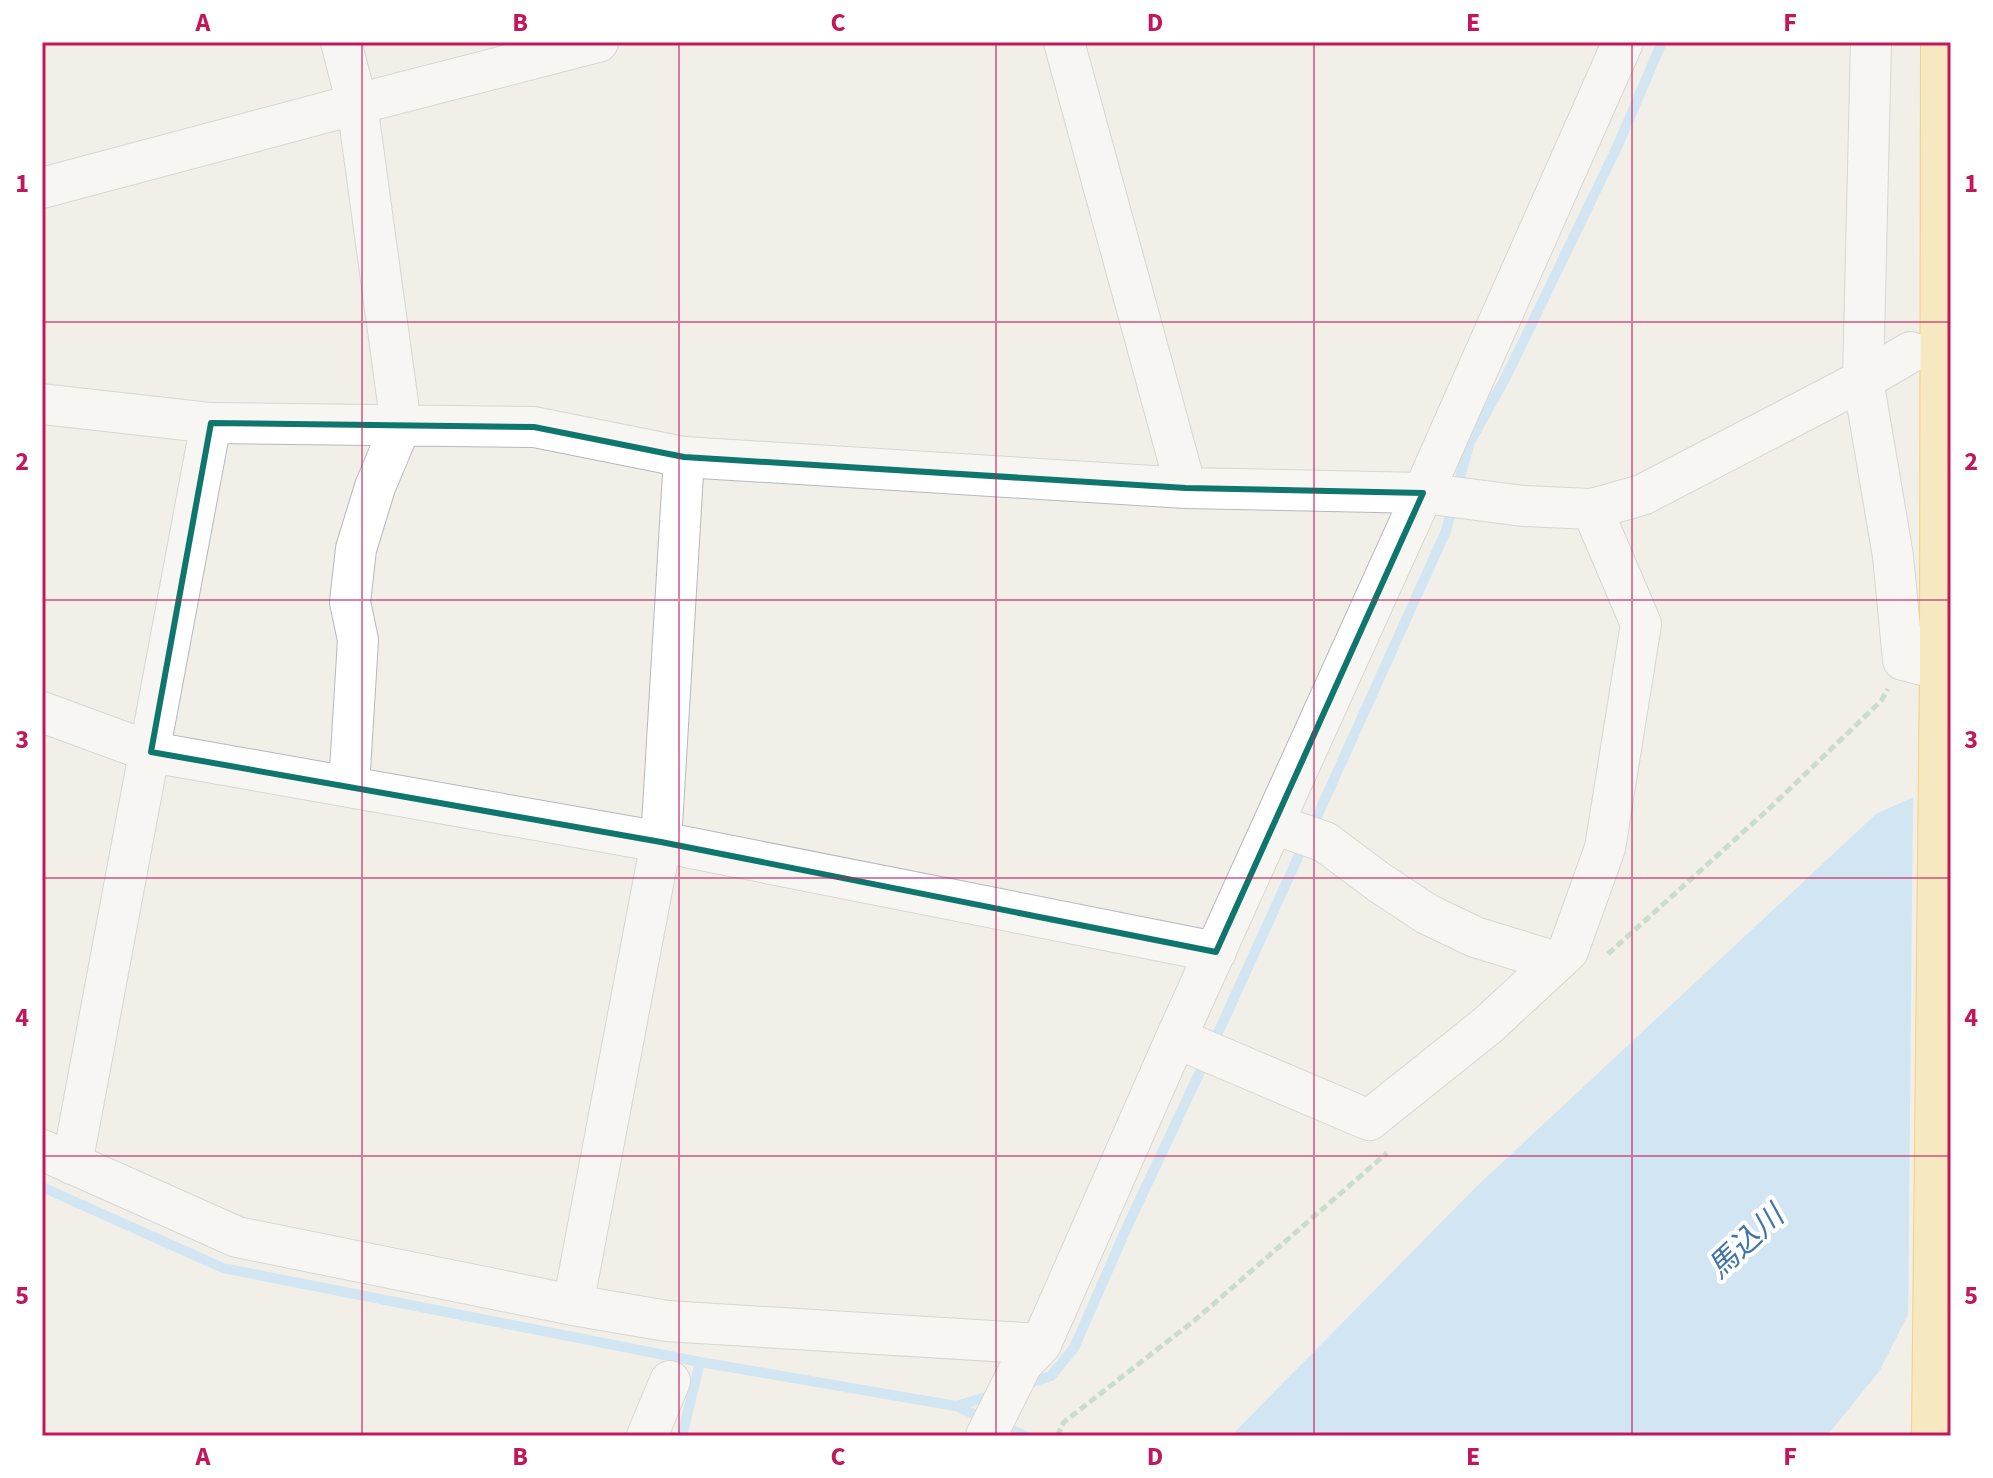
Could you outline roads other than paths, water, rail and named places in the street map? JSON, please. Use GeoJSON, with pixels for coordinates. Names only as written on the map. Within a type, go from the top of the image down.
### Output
{"type":"FeatureCollection","features":[{"type":"Feature","properties":{"kind":"highway"},"geometry":{"type":"LineString","coordinates":[[1934,1436],[1942,670],[1943,42]]}},
{"type":"Feature","properties":{"kind":"street"},"geometry":{"type":"LineString","coordinates":[[341,42],[357,104],[401,425],[375,487],[356,549],[350,602],[358,640],[349,787]]}},
{"type":"Feature","properties":{"kind":"street"},"geometry":{"type":"LineString","coordinates":[[42,188],[598,42]]}},
{"type":"Feature","properties":{"kind":"street"},"geometry":{"type":"LineString","coordinates":[[1064,42],[1186,488]]}},
{"type":"Feature","properties":{"kind":"street"},"geometry":{"type":"LineString","coordinates":[[986,1436],[1032,1354],[1216,952],[1623,42]]}},
{"type":"Feature","properties":{"kind":"street"},"geometry":{"type":"LineString","coordinates":[[1871,42],[1863,380],[1893,556],[1903,660],[1942,670]]}},
{"type":"Feature","properties":{"kind":"street"},"geometry":{"type":"LineString","coordinates":[[42,404],[211,423],[534,427],[684,457],[1186,488],[1423,493],[1523,506],[1592,509],[1642,495],[1911,352]]}},
{"type":"Feature","properties":{"kind":"street"},"geometry":{"type":"LineString","coordinates":[[211,423],[151,752],[57,1157],[237,1237],[573,1305],[667,1321],[1032,1354]]}},
{"type":"Feature","properties":{"kind":"street"},"geometry":{"type":"LineString","coordinates":[[573,1305],[661,842],[684,457]]}},
{"type":"Feature","properties":{"kind":"street"},"geometry":{"type":"LineString","coordinates":[[1176,1038],[1369,1120],[1488,1025],[1568,951],[1605,848],[1641,624],[1592,509]]}},
{"type":"Feature","properties":{"kind":"street"},"geometry":{"type":"LineString","coordinates":[[42,712],[151,752],[661,842],[1216,952]]}},
{"type":"Feature","properties":{"kind":"street"},"geometry":{"type":"LineString","coordinates":[[1274,824],[1325,842],[1427,914],[1475,937],[1556,962]]}},
{"type":"Feature","properties":{"kind":"street"},"geometry":{"type":"LineString","coordinates":[[647,1436],[670,1381]]}},
{"type":"Feature","properties":{"kind":"water","name":"馬込川"},"geometry":{"type":"Polygon","coordinates":[[[1951,780],[1951,1229],[1880,1370],[1827,1436],[1231,1436],[1476,1187],[1876,814],[1951,780]]]}},
{"type":"Feature","properties":{"kind":"waterway"},"geometry":{"type":"LineString","coordinates":[[1457,488],[1470,442],[1507,375],[1618,145],[1662,42]]}},
{"type":"Feature","properties":{"kind":"waterway"},"geometry":{"type":"LineString","coordinates":[[1311,830],[1446,531],[1453,504]]}},
{"type":"Feature","properties":{"kind":"waterway"},"geometry":{"type":"LineString","coordinates":[[1213,1044],[1304,844]]}},
{"type":"Feature","properties":{"kind":"waterway"},"geometry":{"type":"LineString","coordinates":[[1026,1384],[1051,1376],[1074,1348],[1206,1059]]}},
{"type":"Feature","properties":{"kind":"waterway"},"geometry":{"type":"LineString","coordinates":[[42,1187],[223,1268],[700,1362],[956,1406],[987,1420]]}},
{"type":"Feature","properties":{"kind":"waterway"},"geometry":{"type":"LineString","coordinates":[[682,1436],[700,1362]]}},
{"type":"Feature","properties":{"kind":"waterway"},"geometry":{"type":"LineString","coordinates":[[956,1406],[996,1394]]}},
{"type":"Feature","properties":{"kind":"waterway"},"geometry":{"type":"LineString","coordinates":[[1002,1426],[1026,1436]]}}]}
